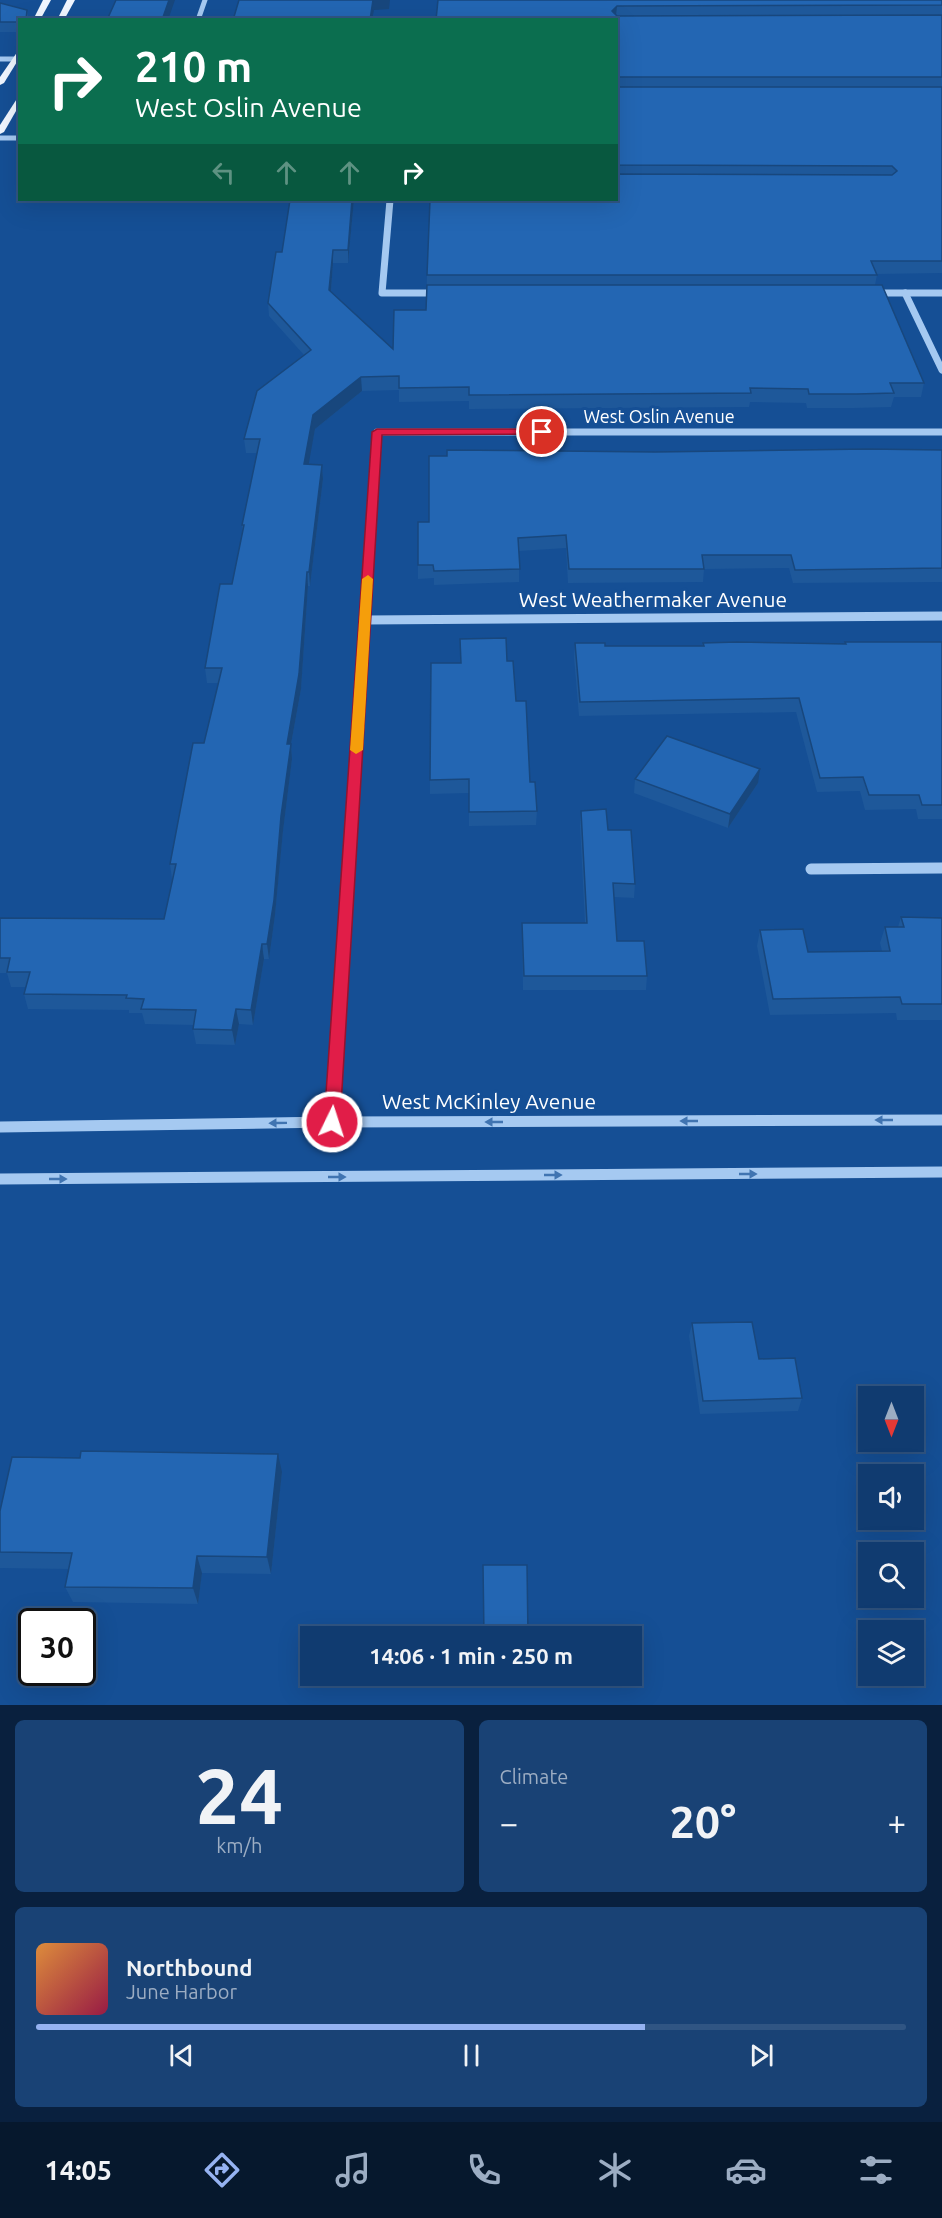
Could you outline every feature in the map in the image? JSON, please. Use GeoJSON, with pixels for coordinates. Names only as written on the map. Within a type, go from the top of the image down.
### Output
{"type":"FeatureCollection","features":[{"type":"Feature","properties":{"kind":"main road"},"geometry":{"type":"LineString","coordinates":[[37,18],[47,0]]}},
{"type":"Feature","properties":{"kind":"main road"},"geometry":{"type":"LineString","coordinates":[[61,18],[71,0]]}},
{"type":"Feature","properties":{"kind":"main road"},"geometry":{"type":"LineString","coordinates":[[0,83],[18,53]]}},
{"type":"Feature","properties":{"kind":"main road"},"geometry":{"type":"LineString","coordinates":[[0,132],[18,100]]}},
{"type":"Feature","properties":{"kind":"street"},"geometry":{"type":"LineString","coordinates":[[199,18],[205,0]]}},
{"type":"Feature","properties":{"kind":"street"},"geometry":{"type":"LineString","coordinates":[[0,59],[14,59]]}},
{"type":"Feature","properties":{"kind":"street"},"geometry":{"type":"LineString","coordinates":[[0,138],[18,138]]}},
{"type":"Feature","properties":{"kind":"street"},"geometry":{"type":"LineString","coordinates":[[390,201],[382,293],[453,293]]}},
{"type":"Feature","properties":{"kind":"street"},"geometry":{"type":"LineString","coordinates":[[870,293],[942,293]]}},
{"type":"Feature","properties":{"kind":"street"},"geometry":{"type":"LineString","coordinates":[[905,293],[942,370]]}},
{"type":"Feature","properties":{"kind":"street","name":"West Oslin Avenue"},"geometry":{"type":"LineString","coordinates":[[365,620],[377,432],[942,432]]}},
{"type":"Feature","properties":{"kind":"street","name":"West Weathermaker Avenue"},"geometry":{"type":"LineString","coordinates":[[365,620],[942,616]]}},
{"type":"Feature","properties":{"kind":"street"},"geometry":{"type":"LineString","coordinates":[[332,1122],[365,620]]}},
{"type":"Feature","properties":{"kind":"street"},"geometry":{"type":"LineString","coordinates":[[811,869],[942,868]]}},
{"type":"Feature","properties":{"kind":"street","name":"West McKinley Avenue"},"geometry":{"type":"LineString","coordinates":[[0,1127],[332,1122],[942,1120]]}},
{"type":"Feature","properties":{"kind":"street"},"geometry":{"type":"LineString","coordinates":[[0,1179],[942,1172]]}},
{"type":"Feature","properties":{"kind":"building"},"geometry":{"type":"Polygon","coordinates":[[[116,0],[169,0],[163,18],[108,18],[116,0]]]}},
{"type":"Feature","properties":{"kind":"building"},"geometry":{"type":"Polygon","coordinates":[[[239,0],[373,0],[370,18],[234,18],[239,0]]]}},
{"type":"Feature","properties":{"kind":"building"},"geometry":{"type":"Polygon","coordinates":[[[438,0],[942,0],[942,5],[617,6],[612,11],[617,16],[942,15],[942,77],[618,77],[618,18],[436,18],[438,0]]]}},
{"type":"Feature","properties":{"kind":"building"},"geometry":{"type":"Polygon","coordinates":[[[0,3],[27,10],[26,18],[18,18],[18,22],[0,22],[0,3]]]}},
{"type":"Feature","properties":{"kind":"building"},"geometry":{"type":"Polygon","coordinates":[[[618,87],[942,87],[942,261],[871,261],[877,275],[427,275],[430,201],[618,201],[618,174],[892,175],[897,171],[892,166],[618,165],[618,87]]]}},
{"type":"Feature","properties":{"kind":"building"},"geometry":{"type":"Polygon","coordinates":[[[290,201],[352,201],[348,250],[333,250],[329,290],[393,349],[394,310],[426,310],[427,285],[882,285],[924,383],[890,383],[894,393],[857,394],[809,394],[808,389],[750,388],[751,393],[469,395],[469,387],[399,388],[399,376],[361,377],[313,415],[304,464],[322,465],[309,572],[307,572],[299,674],[287,744],[291,744],[281,816],[274,900],[267,944],[262,944],[251,1010],[236,1009],[232,1030],[193,1029],[196,1010],[141,1009],[144,999],[126,998],[127,995],[24,994],[30,972],[7,972],[10,958],[0,958],[0,918],[164,919],[176,864],[170,864],[193,743],[204,743],[222,668],[205,668],[220,584],[232,584],[260,439],[244,439],[257,391],[311,350],[268,303],[276,252],[282,252],[290,201]]]}},
{"type":"Feature","properties":{"kind":"building"},"geometry":{"type":"Polygon","coordinates":[[[447,450],[655,452],[942,450],[942,568],[795,570],[791,555],[702,555],[704,569],[569,569],[566,535],[518,538],[520,569],[434,571],[433,565],[418,565],[418,522],[429,522],[429,456],[447,456],[447,450]]]}},
{"type":"Feature","properties":{"kind":"building"},"geometry":{"type":"Polygon","coordinates":[[[506,638],[507,661],[513,661],[516,701],[526,701],[530,782],[535,782],[537,811],[469,812],[469,779],[430,780],[431,663],[461,663],[460,639],[506,638]]]}},
{"type":"Feature","properties":{"kind":"building"},"geometry":{"type":"Polygon","coordinates":[[[845,642],[942,642],[942,805],[922,805],[919,795],[869,795],[863,777],[820,778],[799,698],[580,702],[575,643],[605,643],[605,646],[704,646],[703,643],[846,644],[845,642]]]}},
{"type":"Feature","properties":{"kind":"building"},"geometry":{"type":"Polygon","coordinates":[[[667,736],[760,769],[730,814],[635,779],[667,736]]]}},
{"type":"Feature","properties":{"kind":"building"},"geometry":{"type":"Polygon","coordinates":[[[606,809],[608,830],[631,830],[635,884],[613,883],[617,941],[644,941],[647,976],[524,976],[522,923],[587,923],[581,811],[606,809]]]}},
{"type":"Feature","properties":{"kind":"building"},"geometry":{"type":"Polygon","coordinates":[[[901,917],[942,918],[942,1004],[902,1004],[900,997],[773,999],[760,930],[803,929],[808,952],[890,951],[885,927],[904,927],[901,917]]]}},
{"type":"Feature","properties":{"kind":"building"},"geometry":{"type":"Polygon","coordinates":[[[752,1322],[759,1359],[795,1358],[802,1398],[703,1401],[692,1323],[752,1322]]]}},
{"type":"Feature","properties":{"kind":"building"},"geometry":{"type":"Polygon","coordinates":[[[81,1451],[278,1454],[267,1557],[197,1556],[193,1588],[65,1587],[72,1553],[0,1552],[0,1511],[12,1457],[80,1458],[81,1451]]]}},
{"type":"Feature","properties":{"kind":"building"},"geometry":{"type":"Polygon","coordinates":[[[483,1565],[527,1565],[528,1626],[484,1626],[483,1565]]]}},
{"type":"Feature","properties":{"kind":"slow traffic"},"geometry":{"type":"LineString","coordinates":[[356,750],[368,579]]}},
{"type":"Feature","properties":{"kind":"route"},"geometry":{"type":"LineString","coordinates":[[332,1122],[377,432],[542,432]]}}]}
